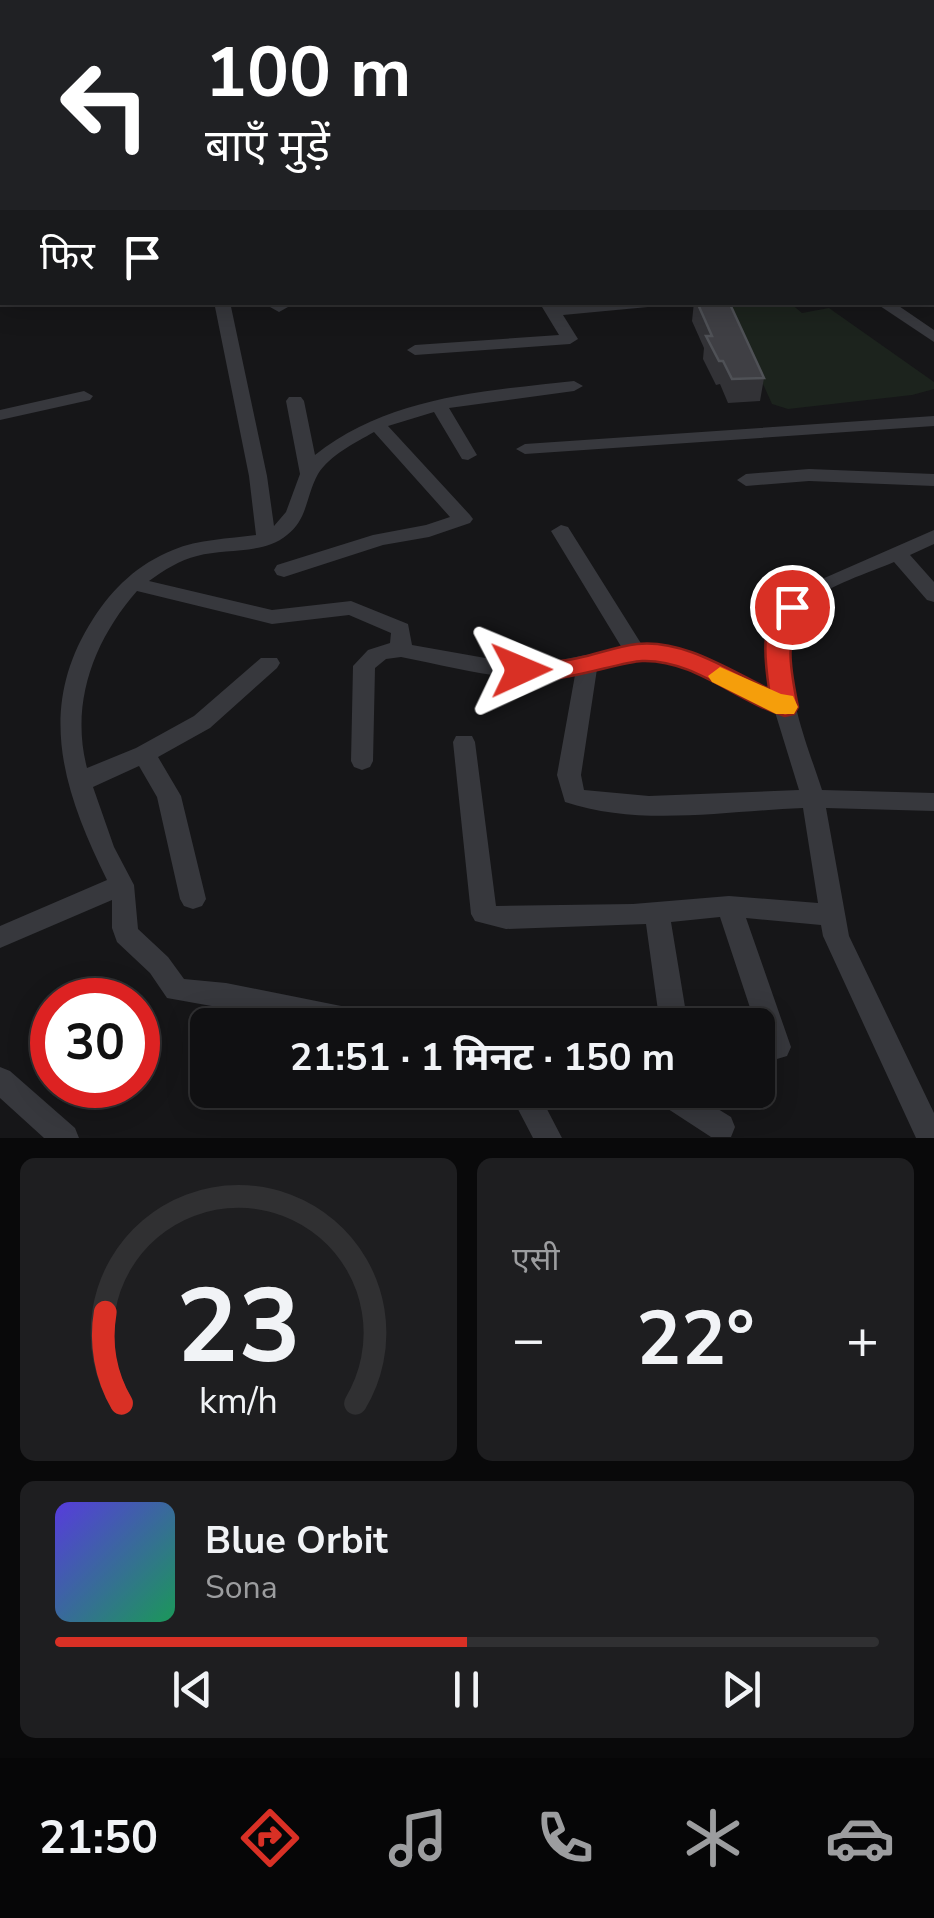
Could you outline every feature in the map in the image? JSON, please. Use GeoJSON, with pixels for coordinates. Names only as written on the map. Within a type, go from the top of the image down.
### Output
{"type":"FeatureCollection","features":[{"type":"Feature","properties":{"kind":"street"},"geometry":{"type":"LineString","coordinates":[[224,305],[258,476],[266,540]]}},
{"type":"Feature","properties":{"kind":"street"},"geometry":{"type":"LineString","coordinates":[[415,350],[570,340],[550,307],[589,305]]}},
{"type":"Feature","properties":{"kind":"street"},"geometry":{"type":"LineString","coordinates":[[886,305],[934,337]]}},
{"type":"Feature","properties":{"kind":"street"},"geometry":{"type":"LineString","coordinates":[[309,473],[335,448],[378,426],[438,406],[574,386]]}},
{"type":"Feature","properties":{"kind":"street"},"geometry":{"type":"LineString","coordinates":[[0,415],[84,396]]}},
{"type":"Feature","properties":{"kind":"street"},"geometry":{"type":"LineString","coordinates":[[291,1008],[176,990],[159,964],[126,934],[122,885],[102,849],[70,735],[84,654],[109,608],[156,567],[184,552],[266,540],[296,516],[309,473],[295,401]]}},
{"type":"Feature","properties":{"kind":"street"},"geometry":{"type":"LineString","coordinates":[[438,406],[468,454]]}},
{"type":"Feature","properties":{"kind":"street"},"geometry":{"type":"LineString","coordinates":[[525,449],[934,422]]}},
{"type":"Feature","properties":{"kind":"street"},"geometry":{"type":"LineString","coordinates":[[284,570],[380,539],[429,532],[463,519],[378,426]]}},
{"type":"Feature","properties":{"kind":"street"},"geometry":{"type":"LineString","coordinates":[[746,480],[808,475],[934,480]]}},
{"type":"Feature","properties":{"kind":"street"},"geometry":{"type":"LineString","coordinates":[[562,532],[636,653]]}},
{"type":"Feature","properties":{"kind":"street"},"geometry":{"type":"LineString","coordinates":[[930,1138],[830,916],[813,799],[785,707],[778,666],[782,620],[804,596],[897,553],[932,542]]}},
{"type":"Feature","properties":{"kind":"street"},"geometry":{"type":"LineString","coordinates":[[897,553],[934,594]]}},
{"type":"Feature","properties":{"kind":"street"},"geometry":{"type":"LineString","coordinates":[[136,584],[272,617],[357,609],[402,629],[401,650]]}},
{"type":"Feature","properties":{"kind":"street"},"geometry":{"type":"LineString","coordinates":[[362,761],[364,666],[382,651],[401,650],[521,670],[587,666],[636,653],[659,652],[685,659],[785,707]]}},
{"type":"Feature","properties":{"kind":"street"},"geometry":{"type":"LineString","coordinates":[[82,780],[144,754],[202,722],[270,663]]}},
{"type":"Feature","properties":{"kind":"street"},"geometry":{"type":"LineString","coordinates":[[587,666],[569,775],[573,796],[581,801],[617,805],[813,799],[934,802]]}},
{"type":"Feature","properties":{"kind":"street"},"geometry":{"type":"LineString","coordinates":[[464,742],[484,914],[506,918],[657,913],[728,906],[830,916]]}},
{"type":"Feature","properties":{"kind":"street"},"geometry":{"type":"LineString","coordinates":[[144,754],[169,796],[193,899]]}},
{"type":"Feature","properties":{"kind":"street"},"geometry":{"type":"LineString","coordinates":[[0,936],[122,885]]}},
{"type":"Feature","properties":{"kind":"street"},"geometry":{"type":"LineString","coordinates":[[728,906],[777,1047]]}},
{"type":"Feature","properties":{"kind":"street"},"geometry":{"type":"LineString","coordinates":[[657,913],[671,1008]]}},
{"type":"Feature","properties":{"kind":"street"},"geometry":{"type":"LineString","coordinates":[[0,1080],[65,1138]]}},
{"type":"Feature","properties":{"kind":"street"},"geometry":{"type":"LineString","coordinates":[[532,1108],[548,1138]]}},
{"type":"Feature","properties":{"kind":"street"},"geometry":{"type":"LineString","coordinates":[[698,1108],[721,1128]]}},
{"type":"Feature","properties":{"kind":"shaded area"},"geometry":{"type":"Polygon","coordinates":[[[735,305],[792,305],[802,313],[829,308],[934,382],[934,389],[788,409],[772,404],[730,311],[735,305]]]}},
{"type":"Feature","properties":{"kind":"building"},"geometry":{"type":"Polygon","coordinates":[[[698,305],[730,305],[764,378],[732,379],[706,336],[712,336],[698,305]]]}},
{"type":"Feature","properties":{"kind":"slow traffic"},"geometry":{"type":"LineString","coordinates":[[720,676],[785,707],[784,702]]}},
{"type":"Feature","properties":{"kind":"route"},"geometry":{"type":"LineString","coordinates":[[521,670],[563,670],[636,653],[659,652],[685,659],[785,707],[778,637],[782,620],[792,607]]}}]}
